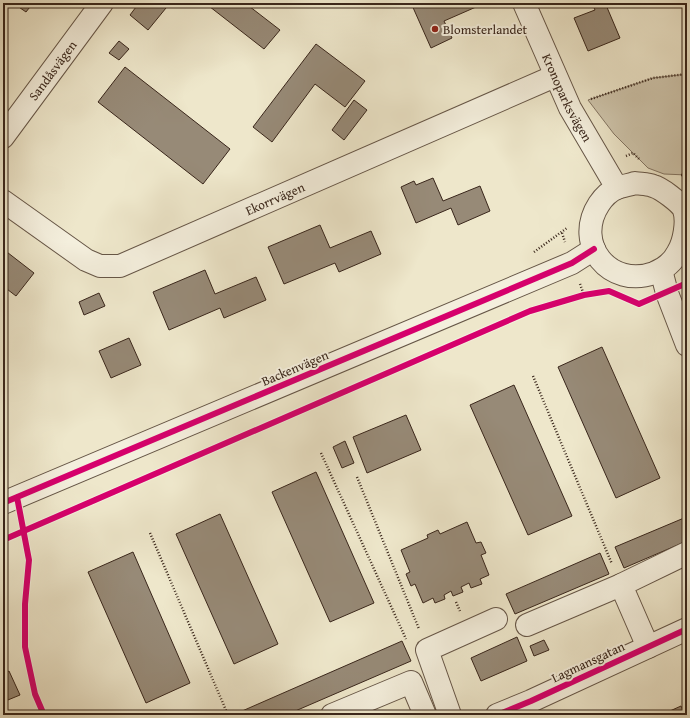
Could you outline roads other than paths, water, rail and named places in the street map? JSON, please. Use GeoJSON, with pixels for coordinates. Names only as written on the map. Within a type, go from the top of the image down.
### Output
{"type":"FeatureCollection","features":[{"type":"Feature","properties":{"kind":"street","name":"Sandåsvägen"},"geometry":{"type":"LineString","coordinates":[[3,137],[102,3]]}},
{"type":"Feature","properties":{"kind":"street","name":"Kronoparksvägen"},"geometry":{"type":"LineString","coordinates":[[524,3],[570,108],[617,188]]}},
{"type":"Feature","properties":{"kind":"street","name":"Ekorrvägen"},"geometry":{"type":"LineString","coordinates":[[3,201],[86,260],[100,266],[120,266],[555,76]]}},
{"type":"Feature","properties":{"kind":"street"},"geometry":{"type":"LineString","coordinates":[[635,183],[653,186],[669,195],[685,209],[683,242],[675,258],[661,270],[645,276],[629,276],[613,271],[600,260],[594,249],[590,231],[593,213],[603,199],[617,188],[635,183]]}},
{"type":"Feature","properties":{"kind":"street","name":"Backenvägen"},"geometry":{"type":"LineString","coordinates":[[3,503],[572,263],[594,249]]}},
{"type":"Feature","properties":{"kind":"street"},"geometry":{"type":"LineString","coordinates":[[661,270],[667,292],[687,345]]}},
{"type":"Feature","properties":{"kind":"street"},"geometry":{"type":"LineString","coordinates":[[527,625],[621,585],[687,553]]}},
{"type":"Feature","properties":{"kind":"street"},"geometry":{"type":"LineString","coordinates":[[621,585],[648,646]]}},
{"type":"Feature","properties":{"kind":"street"},"geometry":{"type":"LineString","coordinates":[[450,715],[418,647],[496,619]]}},
{"type":"Feature","properties":{"kind":"street","name":"Lagmansgatan"},"geometry":{"type":"LineString","coordinates":[[497,715],[534,708],[648,646],[687,628]]}},
{"type":"Feature","properties":{"kind":"street"},"geometry":{"type":"LineString","coordinates":[[332,715],[411,682],[425,715]]}},
{"type":"Feature","properties":{"kind":"place","name":"Blomsterlandet"},"geometry":{"type":"Point","coordinates":[435,29]}}]}
